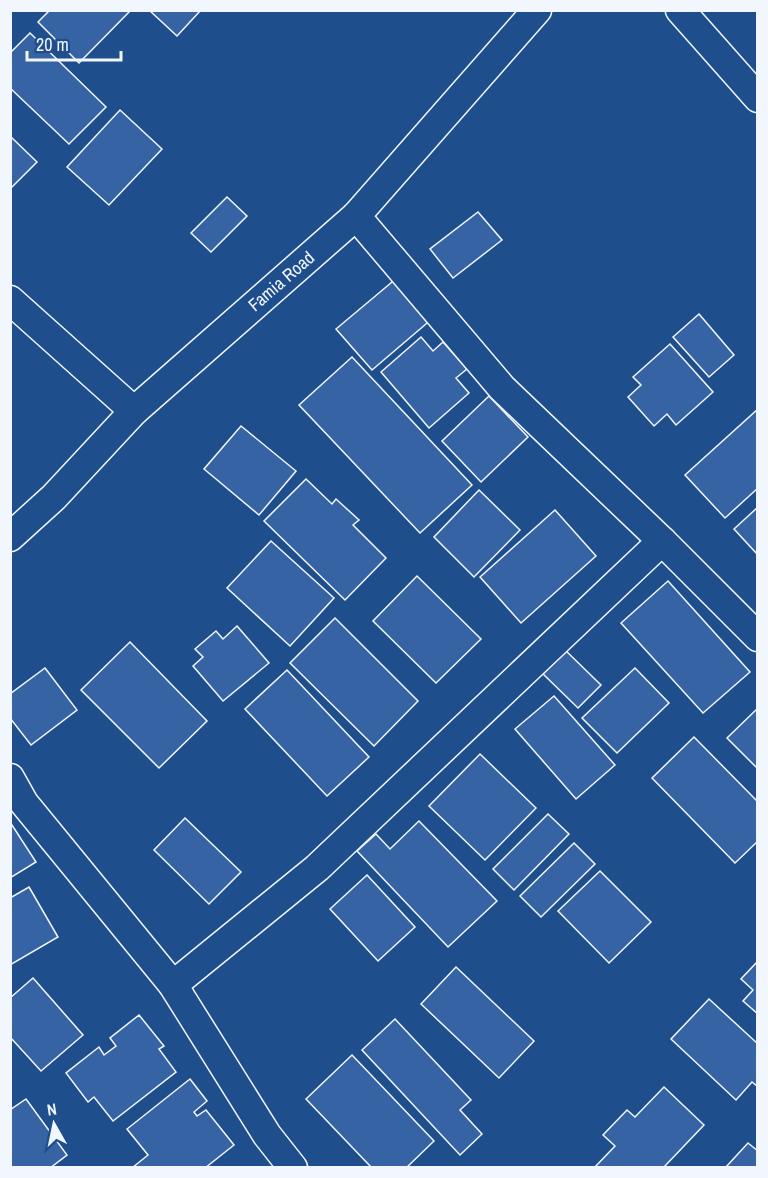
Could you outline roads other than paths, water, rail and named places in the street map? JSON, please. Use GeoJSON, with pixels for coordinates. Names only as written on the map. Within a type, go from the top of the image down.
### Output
{"type":"FeatureCollection","features":[{"type":"Feature","properties":{"kind":"street","name":"Famia Road"},"geometry":{"type":"LineString","coordinates":[[10,537],[54,497],[134,411],[356,216],[537,10]]}},
{"type":"Feature","properties":{"kind":"street"},"geometry":{"type":"LineString","coordinates":[[680,10],[758,98]]}},
{"type":"Feature","properties":{"kind":"street"},"geometry":{"type":"LineString","coordinates":[[356,216],[502,388],[662,541],[758,638]]}},
{"type":"Feature","properties":{"kind":"street"},"geometry":{"type":"LineString","coordinates":[[10,300],[134,411]]}},
{"type":"Feature","properties":{"kind":"street"},"geometry":{"type":"LineString","coordinates":[[173,986],[317,867],[662,541]]}},
{"type":"Feature","properties":{"kind":"street"},"geometry":{"type":"LineString","coordinates":[[10,778],[24,803],[173,986],[267,1135],[293,1167]]}}]}
